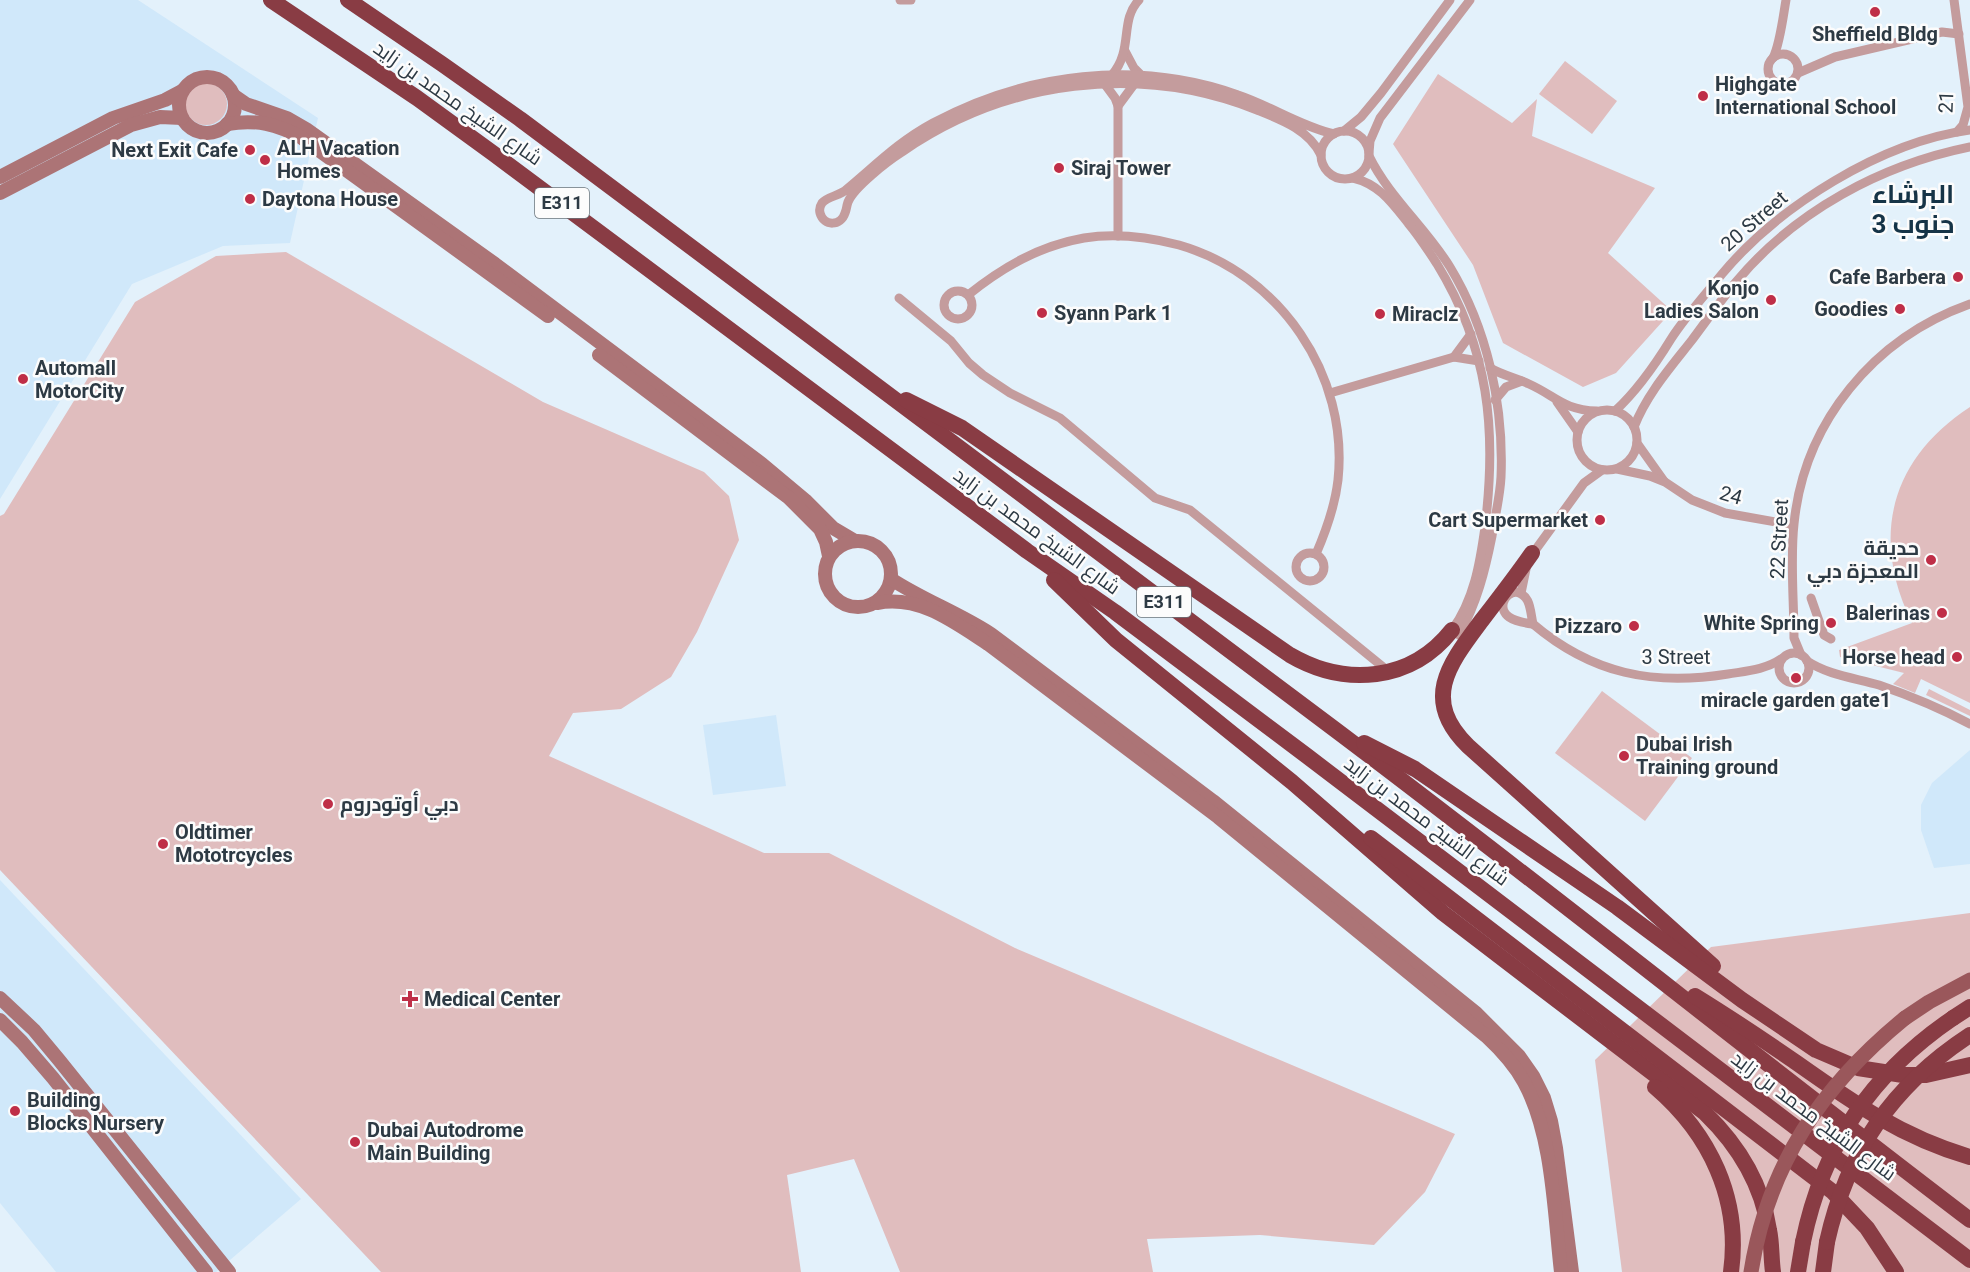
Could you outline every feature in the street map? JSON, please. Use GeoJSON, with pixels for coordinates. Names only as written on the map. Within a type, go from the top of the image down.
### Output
{"type":"FeatureCollection","features":[{"type":"Feature","properties":{"kind":"highway","name":"شارع الشيخ محمد بن زايد"},"geometry":{"type":"LineString","coordinates":[[271,0],[417,98],[1027,551],[1114,612],[1970,1260]]}},
{"type":"Feature","properties":{"kind":"highway","name":"شارع الشيخ محمد بن زايد"},"geometry":{"type":"LineString","coordinates":[[348,0],[520,119],[1334,728],[1617,946],[1796,1088],[1970,1220]]}},
{"type":"Feature","properties":{"kind":"highway"},"geometry":{"type":"LineString","coordinates":[[873,385],[962,428],[1302,662],[1344,675],[1372,675],[1406,666],[1423,657],[1456,633]]}},
{"type":"Feature","properties":{"kind":"highway"},"geometry":{"type":"LineString","coordinates":[[1027,551],[1116,640],[1292,782],[1430,902],[1690,1101],[1725,1134],[1742,1157],[1759,1192],[1769,1229],[1772,1270]]}},
{"type":"Feature","properties":{"kind":"highway"},"geometry":{"type":"LineString","coordinates":[[1532,553],[1458,653],[1446,676],[1443,689],[1446,714],[1459,737],[1776,1023]]}},
{"type":"Feature","properties":{"kind":"highway"},"geometry":{"type":"LineString","coordinates":[[1456,633],[1435,676],[1433,686],[1433,706],[1439,726],[1458,749],[1538,810]]}},
{"type":"Feature","properties":{"kind":"highway"},"geometry":{"type":"LineString","coordinates":[[1334,728],[1415,769],[1617,907],[1742,1000],[1816,1050],[1836,1060],[1880,1073],[1926,1075],[1970,1065]]}},
{"type":"Feature","properties":{"kind":"highway"},"geometry":{"type":"LineString","coordinates":[[1292,782],[1395,855],[1833,1192],[1867,1228],[1896,1272]]}},
{"type":"Feature","properties":{"kind":"highway"},"geometry":{"type":"LineString","coordinates":[[1617,946],[1745,1028],[1869,1113],[1924,1141],[1970,1156]]}},
{"type":"Feature","properties":{"kind":"highway"},"geometry":{"type":"LineString","coordinates":[[1533,983],[1666,1096],[1699,1134],[1715,1163],[1727,1194],[1732,1227],[1731,1272]]}},
{"type":"Feature","properties":{"kind":"highway"},"geometry":{"type":"LineString","coordinates":[[1798,1272],[1815,1193],[1831,1154],[1847,1125],[1861,1104],[1894,1065],[1919,1043],[1970,1007]]}},
{"type":"Feature","properties":{"kind":"highway"},"geometry":{"type":"LineString","coordinates":[[1953,1018],[1970,1012]]}},
{"type":"Feature","properties":{"kind":"highway"},"geometry":{"type":"LineString","coordinates":[[1823,1272],[1827,1242],[1836,1208],[1848,1175],[1876,1123],[1914,1078],[1950,1048],[1970,1035]]}},
{"type":"Feature","properties":{"kind":"main road"},"geometry":{"type":"LineString","coordinates":[[1751,1272],[1761,1225],[1770,1197],[1793,1145],[1824,1098],[1855,1062],[1905,1018],[1970,980]]}},
{"type":"Feature","properties":{"kind":"street"},"geometry":{"type":"LineString","coordinates":[[900,0],[910,0]]}},
{"type":"Feature","properties":{"kind":"street"},"geometry":{"type":"LineString","coordinates":[[1112,75],[1123,60],[1129,15],[1139,0]]}},
{"type":"Feature","properties":{"kind":"street"},"geometry":{"type":"LineString","coordinates":[[1321,155],[1324,142],[1334,134],[1344,131],[1361,117],[1381,93],[1450,0]]}},
{"type":"Feature","properties":{"kind":"street"},"geometry":{"type":"LineString","coordinates":[[1353,178],[1364,170],[1369,155],[1370,141],[1380,118],[1470,0]]}},
{"type":"Feature","properties":{"kind":"street"},"geometry":{"type":"LineString","coordinates":[[1786,0],[1779,37],[1768,69],[1769,75],[1776,83],[1790,83],[1798,73],[1814,64],[1858,52],[1942,32],[1959,34]]}},
{"type":"Feature","properties":{"kind":"street","name":"21"},"geometry":{"type":"LineString","coordinates":[[1954,0],[1968,107],[1963,125],[1957,132]]}},
{"type":"Feature","properties":{"kind":"street"},"geometry":{"type":"LineString","coordinates":[[1779,37],[1790,57],[1797,63],[1798,73]]}},
{"type":"Feature","properties":{"kind":"street"},"geometry":{"type":"LineString","coordinates":[[1125,51],[1138,79]]}},
{"type":"Feature","properties":{"kind":"street"},"geometry":{"type":"LineString","coordinates":[[1773,58],[1779,55],[1790,57]]}},
{"type":"Feature","properties":{"kind":"street"},"geometry":{"type":"LineString","coordinates":[[1334,134],[1309,126],[1266,105],[1236,94],[1194,83],[1138,79],[1062,87],[1031,93],[968,115],[914,144],[879,169],[850,198],[844,218],[840,222],[828,222],[820,213],[823,202],[845,192],[884,155],[954,112],[1031,85],[1067,78],[1112,75],[1138,79],[1190,90],[1244,104],[1300,130],[1313,141],[1321,155],[1324,168],[1329,174],[1340,179],[1353,178],[1369,183],[1383,193],[1418,234],[1460,307],[1471,334],[1488,404],[1491,472],[1478,571],[1456,633]]}},
{"type":"Feature","properties":{"kind":"street"},"geometry":{"type":"LineString","coordinates":[[0,177],[113,118],[165,100],[182,91],[194,79],[209,76],[224,82],[233,95],[246,104],[297,123],[376,178],[772,471],[833,528],[855,541],[874,545],[882,551],[891,569],[891,579],[885,595],[877,603]]}},
{"type":"Feature","properties":{"kind":"street"},"geometry":{"type":"LineString","coordinates":[[1119,106],[1138,79]]}},
{"type":"Feature","properties":{"kind":"street"},"geometry":{"type":"LineString","coordinates":[[1104,83],[1119,106],[1118,236]]}},
{"type":"Feature","properties":{"kind":"street"},"geometry":{"type":"LineString","coordinates":[[182,91],[179,108],[182,118],[187,124],[201,132],[215,132],[227,124],[234,113],[233,95]]}},
{"type":"Feature","properties":{"kind":"street"},"geometry":{"type":"LineString","coordinates":[[0,193],[130,124],[159,117],[182,118]]}},
{"type":"Feature","properties":{"kind":"street"},"geometry":{"type":"LineString","coordinates":[[227,124],[260,122],[284,128],[363,181],[488,271],[775,486],[820,529],[830,556]]}},
{"type":"Feature","properties":{"kind":"street","name":"20 Street"},"geometry":{"type":"LineString","coordinates":[[1615,411],[1639,386],[1663,354],[1671,339],[1722,274],[1773,224],[1801,203],[1862,166],[1906,147],[1970,130]]}},
{"type":"Feature","properties":{"kind":"street"},"geometry":{"type":"LineString","coordinates":[[1344,131],[1356,134],[1365,142],[1378,175],[1427,233],[1449,266],[1477,321],[1490,368],[1501,440],[1501,479],[1482,584],[1468,619],[1456,633]]}},
{"type":"Feature","properties":{"kind":"street","name":"20 Street"},"geometry":{"type":"LineString","coordinates":[[1634,428],[1656,386],[1737,281],[1783,236],[1817,210],[1864,183],[1924,159],[1970,147]]}},
{"type":"Feature","properties":{"kind":"street"},"geometry":{"type":"LineString","coordinates":[[968,295],[993,274],[1022,258],[1055,245],[1085,238],[1118,236],[1158,239],[1197,250],[1233,268],[1266,292],[1293,322],[1315,356],[1330,393],[1339,451],[1338,481],[1332,509],[1316,554]]}},
{"type":"Feature","properties":{"kind":"street"},"geometry":{"type":"LineString","coordinates":[[899,298],[951,341],[975,370],[1010,393],[1060,418],[1155,498],[1190,510],[1388,671]]}},
{"type":"Feature","properties":{"kind":"street","name":"22 Street"},"geometry":{"type":"LineString","coordinates":[[1804,658],[1794,638],[1793,525],[1800,484],[1811,453],[1824,426],[1848,388],[1873,362],[1928,322],[1970,304]]}},
{"type":"Feature","properties":{"kind":"street"},"geometry":{"type":"LineString","coordinates":[[1454,357],[1471,334]]}},
{"type":"Feature","properties":{"kind":"street"},"geometry":{"type":"LineString","coordinates":[[1330,393],[1454,357],[1479,361]]}},
{"type":"Feature","properties":{"kind":"street"},"geometry":{"type":"LineString","coordinates":[[1490,368],[1522,381],[1555,400],[1585,410],[1615,411],[1627,417],[1634,428],[1637,443],[1634,454],[1627,463],[1617,469],[1602,470],[1592,466],[1585,460],[1577,442],[1578,432],[1583,423],[1591,415],[1601,411]]}},
{"type":"Feature","properties":{"kind":"street"},"geometry":{"type":"LineString","coordinates":[[1496,400],[1506,387],[1522,381]]}},
{"type":"Feature","properties":{"kind":"street"},"geometry":{"type":"LineString","coordinates":[[1555,400],[1578,432]]}},
{"type":"Feature","properties":{"kind":"street","name":"24"},"geometry":{"type":"LineString","coordinates":[[1637,443],[1665,482]]}},
{"type":"Feature","properties":{"kind":"street","name":"24"},"geometry":{"type":"LineString","coordinates":[[1617,469],[1650,476],[1665,482],[1692,500],[1725,513],[1793,525]]}},
{"type":"Feature","properties":{"kind":"street"},"geometry":{"type":"LineString","coordinates":[[1533,624],[1528,599],[1521,593],[1524,574],[1532,553],[1584,483],[1602,470]]}},
{"type":"Feature","properties":{"kind":"street"},"geometry":{"type":"LineString","coordinates":[[855,541],[845,543],[830,556],[824,574],[825,583],[835,599],[853,608],[863,608],[896,600],[929,609],[948,618],[988,644],[1218,817],[1470,1021],[1500,1050],[1524,1082],[1541,1125],[1547,1151],[1561,1272]]}},
{"type":"Feature","properties":{"kind":"street"},"geometry":{"type":"LineString","coordinates":[[891,579],[991,634],[1169,767],[1476,1013],[1508,1042],[1533,1076],[1548,1109],[1556,1148],[1572,1272]]}},
{"type":"Feature","properties":{"kind":"street","name":"3 Street"},"geometry":{"type":"LineString","coordinates":[[1521,593],[1516,592],[1507,596],[1503,604],[1506,614],[1513,620],[1533,624],[1559,644],[1583,657],[1622,672],[1647,678],[1705,678],[1760,669],[1783,658]]}},
{"type":"Feature","properties":{"kind":"street"},"geometry":{"type":"LineString","coordinates":[[1794,602],[1813,598],[1824,635],[1831,639]]}},
{"type":"Feature","properties":{"kind":"street","name":"22 Street"},"geometry":{"type":"LineString","coordinates":[[1783,658],[1794,638]]}},
{"type":"Feature","properties":{"kind":"street"},"geometry":{"type":"LineString","coordinates":[[1830,672],[1807,677],[1801,682],[1790,683],[1784,680],[1778,669],[1783,658],[1793,653],[1830,672],[1865,681],[1920,700],[1970,724]]}},
{"type":"Feature","properties":{"kind":"street"},"geometry":{"type":"LineString","coordinates":[[1804,658],[1809,669],[1807,677]]}},
{"type":"Feature","properties":{"kind":"street","name":"3 Street"},"geometry":{"type":"LineString","coordinates":[[1760,669],[1779,674]]}},
{"type":"Feature","properties":{"kind":"street"},"geometry":{"type":"LineString","coordinates":[[0,998],[34,1030],[229,1272]]}},
{"type":"Feature","properties":{"kind":"street"},"geometry":{"type":"LineString","coordinates":[[0,1020],[53,1077],[206,1272]]}},
{"type":"Feature","properties":{"kind":"street"},"geometry":{"type":"LineString","coordinates":[[53,1077],[57,1070],[73,1078]]}},
{"type":"Feature","properties":{"kind":"street"},"geometry":{"type":"LineString","coordinates":[[148,1197],[160,1201],[165,1199],[166,1194]]}},
{"type":"Feature","properties":{"kind":"shaded area"},"geometry":{"type":"Polygon","coordinates":[[[0,0],[138,0],[318,118],[290,243],[223,246],[132,284],[0,499],[0,0]]]}},
{"type":"Feature","properties":{"kind":"shaded area"},"geometry":{"type":"Polygon","coordinates":[[[1565,61],[1617,101],[1592,134],[1539,94],[1565,61]]]}},
{"type":"Feature","properties":{"kind":"shaded area"},"geometry":{"type":"Polygon","coordinates":[[[1438,74],[1512,123],[1537,99],[1532,136],[1655,188],[1608,253],[1672,311],[1616,373],[1583,387],[1503,343],[1473,265],[1393,144],[1438,74]]]}},
{"type":"Feature","properties":{"kind":"shaded area"},"geometry":{"type":"Polygon","coordinates":[[[206,83],[214,84],[221,89],[226,96],[226,112],[221,119],[214,124],[206,125],[198,124],[191,119],[186,112],[185,104],[186,96],[191,89],[198,84],[206,83]]]}},
{"type":"Feature","properties":{"kind":"shaded area","name":"دبي أوتودروم"},"geometry":{"type":"Polygon","coordinates":[[[286,252],[543,402],[704,472],[729,496],[739,540],[697,632],[671,677],[621,709],[573,713],[549,756],[764,853],[829,853],[1015,948],[1455,1134],[1425,1192],[1374,1245],[1260,1235],[1147,1239],[1153,1272],[900,1272],[854,1159],[787,1175],[801,1272],[381,1272],[0,870],[0,516],[4,514],[135,302],[216,256],[286,252]]]}},
{"type":"Feature","properties":{"kind":"shaded area","name":"حديقة المعجزة دبي"},"geometry":{"type":"Polygon","coordinates":[[[1970,407],[1970,703],[1921,679],[1915,693],[1893,684],[1904,673],[1840,657],[1839,650],[1912,623],[1899,591],[1892,561],[1891,531],[1895,503],[1905,476],[1921,451],[1943,428],[1970,407]]]}},
{"type":"Feature","properties":{"kind":"shaded area"},"geometry":{"type":"Polygon","coordinates":[[[1929,689],[1970,710],[1970,716],[1926,695],[1929,689]]]}},
{"type":"Feature","properties":{"kind":"shaded area","name":"Dubai Irish Training ground"},"geometry":{"type":"Polygon","coordinates":[[[1602,691],[1692,758],[1645,821],[1555,753],[1602,691]]]}},
{"type":"Feature","properties":{"kind":"shaded area"},"geometry":{"type":"Polygon","coordinates":[[[776,715],[786,786],[713,795],[703,725],[776,715]]]}},
{"type":"Feature","properties":{"kind":"shaded area"},"geometry":{"type":"Polygon","coordinates":[[[1970,750],[1970,864],[1934,868],[1921,830],[1921,805],[1932,783],[1970,750]]]}},
{"type":"Feature","properties":{"kind":"shaded area"},"geometry":{"type":"Polygon","coordinates":[[[0,880],[301,1199],[216,1272],[56,1272],[0,1203],[0,880]]]}},
{"type":"Feature","properties":{"kind":"shaded area"},"geometry":{"type":"Polygon","coordinates":[[[1970,913],[1970,1272],[1622,1272],[1595,1060],[1711,947],[1970,913]]]}},
{"type":"Feature","properties":{"kind":"place","name":"Sheffield Bldg"},"geometry":{"type":"Point","coordinates":[1875,12]}},
{"type":"Feature","properties":{"kind":"place","name":"Highgate International School"},"geometry":{"type":"Point","coordinates":[1703,96]}},
{"type":"Feature","properties":{"kind":"place","name":"Next Exit Cafe"},"geometry":{"type":"Point","coordinates":[250,150]}},
{"type":"Feature","properties":{"kind":"place","name":"ALH Vacation Homes"},"geometry":{"type":"Point","coordinates":[265,160]}},
{"type":"Feature","properties":{"kind":"place","name":"Siraj Tower"},"geometry":{"type":"Point","coordinates":[1059,168]}},
{"type":"Feature","properties":{"kind":"place","name":"Daytona House"},"geometry":{"type":"Point","coordinates":[250,199]}},
{"type":"Feature","properties":{"kind":"place","name":"Cafe Barbera"},"geometry":{"type":"Point","coordinates":[1958,277]}},
{"type":"Feature","properties":{"kind":"place","name":"Konjo Ladies Salon"},"geometry":{"type":"Point","coordinates":[1771,300]}},
{"type":"Feature","properties":{"kind":"place","name":"Goodies"},"geometry":{"type":"Point","coordinates":[1900,309]}},
{"type":"Feature","properties":{"kind":"place","name":"Syann Park 1"},"geometry":{"type":"Point","coordinates":[1042,313]}},
{"type":"Feature","properties":{"kind":"place","name":"Miraclz"},"geometry":{"type":"Point","coordinates":[1380,314]}},
{"type":"Feature","properties":{"kind":"place","name":"Automall MotorCity"},"geometry":{"type":"Point","coordinates":[23,379]}},
{"type":"Feature","properties":{"kind":"place","name":"Cart Supermarket"},"geometry":{"type":"Point","coordinates":[1600,520]}},
{"type":"Feature","properties":{"kind":"place","name":"حديقة المعجزة دبي"},"geometry":{"type":"Point","coordinates":[1931,560]}},
{"type":"Feature","properties":{"kind":"place","name":"Balerinas"},"geometry":{"type":"Point","coordinates":[1942,613]}},
{"type":"Feature","properties":{"kind":"place","name":"White Spring"},"geometry":{"type":"Point","coordinates":[1831,623]}},
{"type":"Feature","properties":{"kind":"place","name":"Pizzaro"},"geometry":{"type":"Point","coordinates":[1634,626]}},
{"type":"Feature","properties":{"kind":"place","name":"Horse head"},"geometry":{"type":"Point","coordinates":[1957,657]}},
{"type":"Feature","properties":{"kind":"place","name":"miracle garden gate1"},"geometry":{"type":"Point","coordinates":[1796,678]}},
{"type":"Feature","properties":{"kind":"place","name":"Dubai Irish Training ground"},"geometry":{"type":"Point","coordinates":[1624,756]}},
{"type":"Feature","properties":{"kind":"place","name":"دبي أوتودروم"},"geometry":{"type":"Point","coordinates":[328,804]}},
{"type":"Feature","properties":{"kind":"place","name":"Oldtimer Mototrcycles"},"geometry":{"type":"Point","coordinates":[163,844]}},
{"type":"Feature","properties":{"kind":"place","name":"Medical Center"},"geometry":{"type":"Point","coordinates":[410,999]}},
{"type":"Feature","properties":{"kind":"place","name":"Building Blocks Nursery"},"geometry":{"type":"Point","coordinates":[15,1111]}},
{"type":"Feature","properties":{"kind":"place","name":"Dubai Autodrome Main Building"},"geometry":{"type":"Point","coordinates":[355,1142]}},
{"type":"Feature","properties":{"kind":"district","name":"البرشاء جنوب 3"},"geometry":{"type":"Point","coordinates":[1913,209]}}]}
